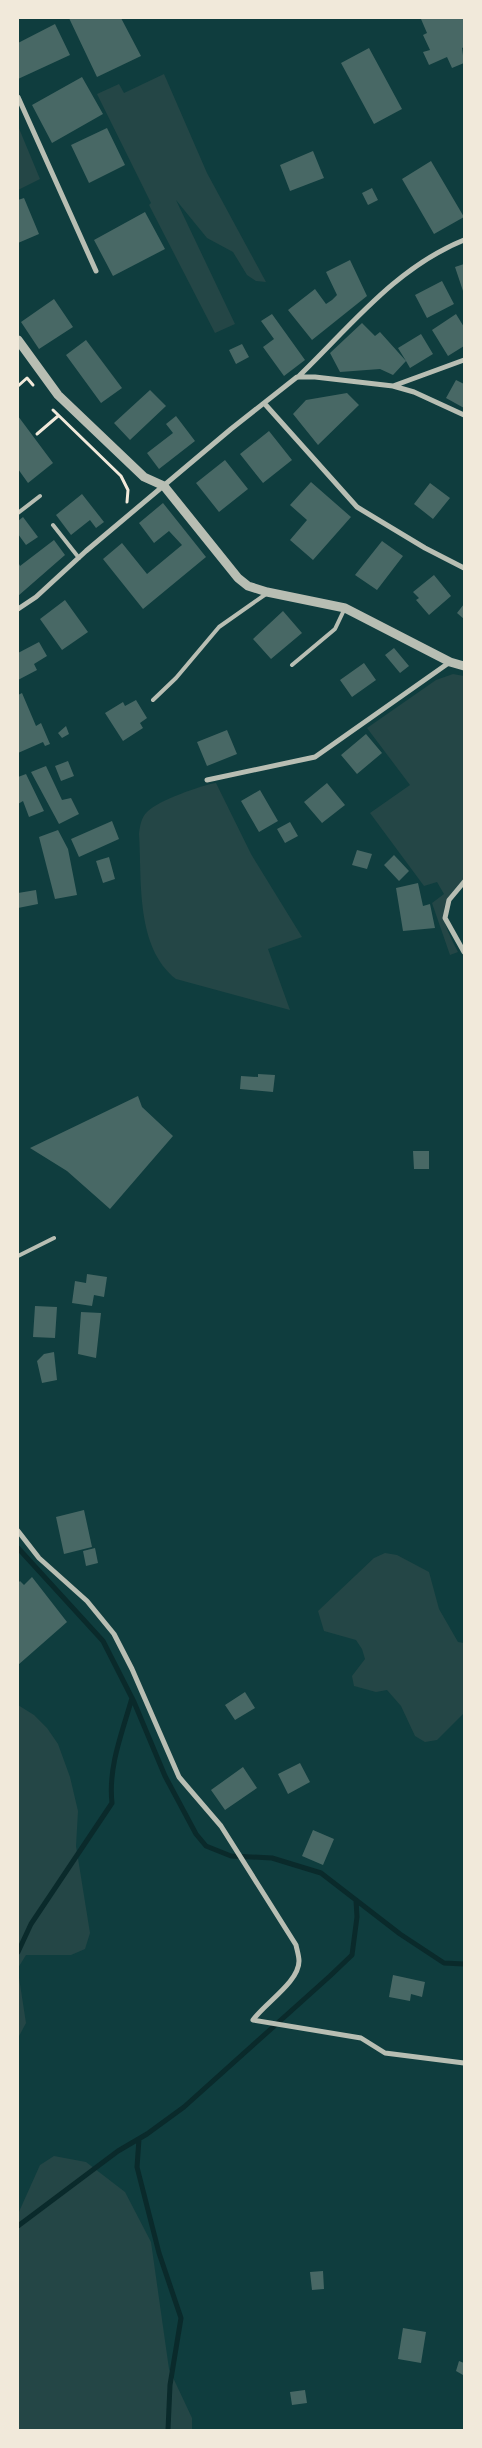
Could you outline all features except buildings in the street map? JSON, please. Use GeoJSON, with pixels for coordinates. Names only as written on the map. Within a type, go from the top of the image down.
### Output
{"type":"FeatureCollection","features":[{"type":"Feature","properties":{"kind":"street"},"geometry":{"type":"LineString","coordinates":[[18,98],[96,271]]}},
{"type":"Feature","properties":{"kind":"street"},"geometry":{"type":"LineString","coordinates":[[18,609],[36,598],[79,558],[164,486],[297,377],[385,288],[438,253],[464,240]]}},
{"type":"Feature","properties":{"kind":"street"},"geometry":{"type":"LineString","coordinates":[[18,340],[58,395],[144,477],[164,486],[238,578],[248,586],[267,592],[345,608],[450,662],[464,666]]}},
{"type":"Feature","properties":{"kind":"street"},"geometry":{"type":"LineString","coordinates":[[393,386],[464,360]]}},
{"type":"Feature","properties":{"kind":"street"},"geometry":{"type":"LineString","coordinates":[[297,377],[315,377],[393,386],[414,392],[464,415]]}},
{"type":"Feature","properties":{"kind":"street"},"geometry":{"type":"LineString","coordinates":[[264,403],[357,507],[425,548],[464,568]]}},
{"type":"Feature","properties":{"kind":"street"},"geometry":{"type":"LineString","coordinates":[[206,780],[315,757],[450,662]]}},
{"type":"Feature","properties":{"kind":"street"},"geometry":{"type":"LineString","coordinates":[[464,882],[449,900],[445,918],[464,952]]}},
{"type":"Feature","properties":{"kind":"street"},"geometry":{"type":"LineString","coordinates":[[18,1531],[39,1558],[87,1601],[114,1634],[132,1669],[179,1777],[221,1826],[296,1946],[300,1963],[291,1981],[261,2008],[253,2020],[361,2038],[385,2053],[464,2063]]}},
{"type":"Feature","properties":{"kind":"lane"},"geometry":{"type":"LineString","coordinates":[[18,513],[40,496]]}},
{"type":"Feature","properties":{"kind":"lane"},"geometry":{"type":"LineString","coordinates":[[53,525],[79,558]]}},
{"type":"Feature","properties":{"kind":"lane"},"geometry":{"type":"LineString","coordinates":[[153,700],[176,678],[219,627],[267,592]]}},
{"type":"Feature","properties":{"kind":"lane"},"geometry":{"type":"LineString","coordinates":[[292,665],[335,629],[345,608]]}},
{"type":"Feature","properties":{"kind":"lane"},"geometry":{"type":"LineString","coordinates":[[18,1256],[54,1238]]}},
{"type":"Feature","properties":{"kind":"path"},"geometry":{"type":"LineString","coordinates":[[18,386],[27,378],[37,390]]}},
{"type":"Feature","properties":{"kind":"path"},"geometry":{"type":"LineString","coordinates":[[52,409],[121,476],[128,490],[125,506]]}},
{"type":"Feature","properties":{"kind":"path"},"geometry":{"type":"LineString","coordinates":[[37,434],[58,416]]}},
{"type":"Feature","properties":{"kind":"shaded area"},"geometry":{"type":"Polygon","coordinates":[[[164,74],[207,173],[266,282],[256,281],[247,275],[233,252],[207,238],[176,200],[235,324],[215,333],[149,205],[151,203],[97,94],[119,84],[124,93],[164,74]]]}},
{"type":"Feature","properties":{"kind":"shaded area"},"geometry":{"type":"Polygon","coordinates":[[[18,126],[40,179],[18,190],[18,126]]]}},
{"type":"Feature","properties":{"kind":"shaded area"},"geometry":{"type":"Polygon","coordinates":[[[453,674],[464,676],[464,879],[448,898],[445,906],[445,922],[458,952],[450,955],[432,903],[444,894],[437,882],[424,886],[370,813],[410,785],[367,728],[436,680],[453,674]]]}},
{"type":"Feature","properties":{"kind":"shaded area"},"geometry":{"type":"Polygon","coordinates":[[[216,783],[251,854],[302,937],[268,949],[290,1010],[176,979],[163,965],[153,949],[147,931],[143,911],[140,871],[139,834],[142,819],[147,812],[160,803],[191,790],[216,783]]]}},
{"type":"Feature","properties":{"kind":"shaded area"},"geometry":{"type":"Polygon","coordinates":[[[385,1553],[397,1555],[429,1572],[439,1609],[458,1642],[464,1643],[464,1713],[437,1740],[425,1742],[415,1736],[401,1706],[387,1690],[376,1692],[354,1686],[352,1676],[365,1659],[362,1649],[356,1640],[324,1631],[318,1611],[374,1558],[385,1553]]]}},
{"type":"Feature","properties":{"kind":"shaded area"},"geometry":{"type":"Polygon","coordinates":[[[18,1705],[34,1715],[47,1728],[58,1744],[70,1777],[78,1811],[76,1846],[90,1933],[85,1949],[71,1955],[26,1955],[18,1968],[18,1705]]]}},
{"type":"Feature","properties":{"kind":"shaded area"},"geometry":{"type":"Polygon","coordinates":[[[18,1971],[26,2023],[18,2038],[18,1971]]]}},
{"type":"Feature","properties":{"kind":"shaded area"},"geometry":{"type":"Polygon","coordinates":[[[54,2156],[86,2162],[125,2192],[151,2242],[169,2369],[192,2418],[192,2430],[18,2430],[18,2214],[40,2165],[54,2156]]]}},
{"type":"Feature","properties":{"kind":"waterway"},"geometry":{"type":"LineString","coordinates":[[18,1548],[103,1641],[134,1702],[165,1776],[196,1834],[206,1846],[231,1856],[272,1858],[321,1873],[400,1934],[444,1963],[464,1964]]}},
{"type":"Feature","properties":{"kind":"waterway"},"geometry":{"type":"LineString","coordinates":[[18,1952],[31,1924],[112,1803],[111,1790],[114,1763],[132,1698]]}},
{"type":"Feature","properties":{"kind":"waterway"},"geometry":{"type":"LineString","coordinates":[[18,2226],[118,2151],[147,2134],[184,2107],[352,1955],[357,1917],[356,1900]]}},
{"type":"Feature","properties":{"kind":"waterway"},"geometry":{"type":"LineString","coordinates":[[139,2139],[137,2167],[159,2253],[181,2318],[170,2385],[168,2430]]}}]}
